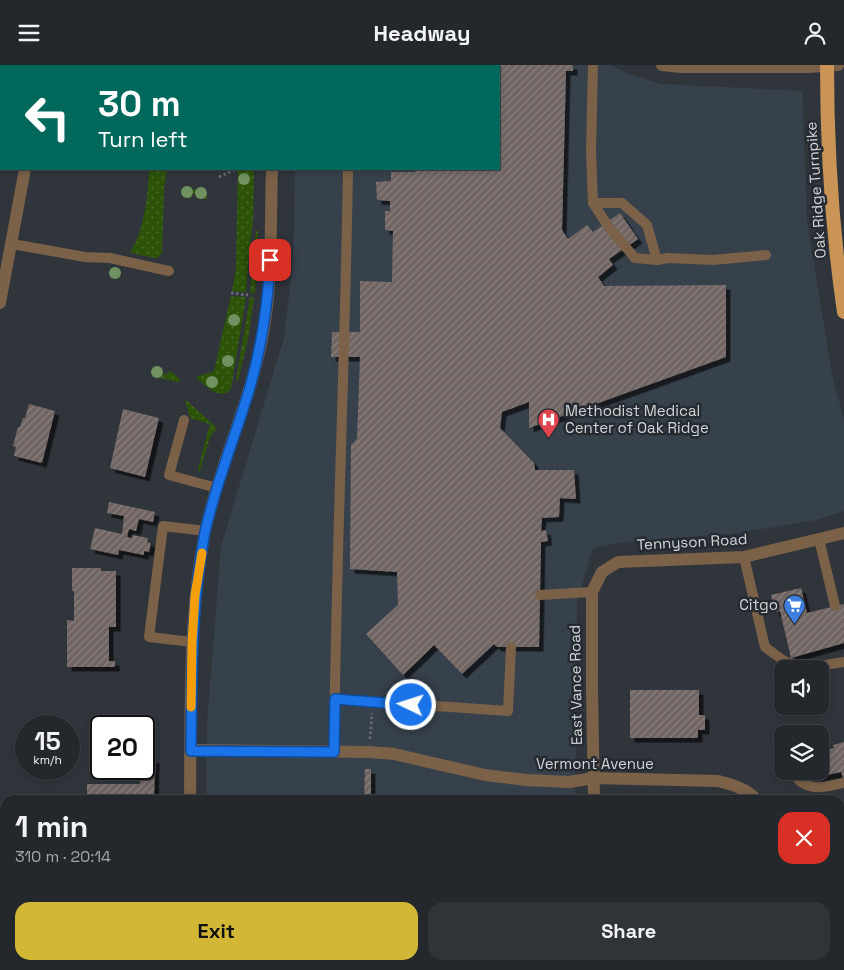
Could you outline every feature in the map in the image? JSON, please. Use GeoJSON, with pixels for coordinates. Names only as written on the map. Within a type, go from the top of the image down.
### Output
{"type":"FeatureCollection","features":[{"type":"Feature","properties":{"kind":"highway","name":"Oak Ridge Turnpike"},"geometry":{"type":"LineString","coordinates":[[830,65],[830,189],[844,311]]}},
{"type":"Feature","properties":{"kind":"street"},"geometry":{"type":"LineString","coordinates":[[662,65],[681,67],[830,65]]}},
{"type":"Feature","properties":{"kind":"street"},"geometry":{"type":"LineString","coordinates":[[0,303],[24,170]]}},
{"type":"Feature","properties":{"kind":"street"},"geometry":{"type":"LineString","coordinates":[[190,795],[192,642],[195,595],[206,531],[216,488],[250,386],[262,339],[268,296],[272,170]]}},
{"type":"Feature","properties":{"kind":"street","name":"Tennyson Road"},"geometry":{"type":"LineString","coordinates":[[602,572],[618,562],[744,557],[844,533]]}},
{"type":"Feature","properties":{"kind":"street","name":"East Vance Road"},"geometry":{"type":"LineString","coordinates":[[594,795],[592,592],[602,572]]}},
{"type":"Feature","properties":{"kind":"street","name":"Vermont Avenue"},"geometry":{"type":"LineString","coordinates":[[191,751],[369,752],[394,754],[485,775],[526,780],[569,783],[594,778],[718,781],[736,785],[753,795]]}},
{"type":"Feature","properties":{"kind":"lane"},"geometry":{"type":"LineString","coordinates":[[593,65],[590,151],[594,203],[610,229],[635,258],[656,260],[668,258],[713,259],[766,255]]}},
{"type":"Feature","properties":{"kind":"lane"},"geometry":{"type":"LineString","coordinates":[[334,752],[340,458],[346,335],[348,170]]}},
{"type":"Feature","properties":{"kind":"lane"},"geometry":{"type":"LineString","coordinates":[[594,203],[622,203],[647,225],[656,260]]}},
{"type":"Feature","properties":{"kind":"lane"},"geometry":{"type":"LineString","coordinates":[[12,244],[85,257],[110,258],[169,271]]}},
{"type":"Feature","properties":{"kind":"lane"},"geometry":{"type":"LineString","coordinates":[[184,420],[169,475],[216,488]]}},
{"type":"Feature","properties":{"kind":"lane"},"geometry":{"type":"LineString","coordinates":[[192,642],[149,637],[163,525],[206,531]]}},
{"type":"Feature","properties":{"kind":"lane"},"geometry":{"type":"LineString","coordinates":[[819,539],[835,606]]}},
{"type":"Feature","properties":{"kind":"lane"},"geometry":{"type":"LineString","coordinates":[[744,557],[765,647],[784,661],[807,668],[844,662]]}},
{"type":"Feature","properties":{"kind":"lane"},"geometry":{"type":"LineString","coordinates":[[540,595],[592,592]]}},
{"type":"Feature","properties":{"kind":"lane"},"geometry":{"type":"LineString","coordinates":[[335,699],[508,711],[511,647]]}},
{"type":"Feature","properties":{"kind":"lane"},"geometry":{"type":"LineString","coordinates":[[800,780],[807,786],[821,788],[844,783]]}},
{"type":"Feature","properties":{"kind":"path"},"geometry":{"type":"LineString","coordinates":[[219,177],[234,170]]}},
{"type":"Feature","properties":{"kind":"path"},"geometry":{"type":"LineString","coordinates":[[231,293],[248,295]]}},
{"type":"Feature","properties":{"kind":"shaded area","name":"Methodist Medical Center of Oak Ridge"},"geometry":{"type":"Polygon","coordinates":[[[500,65],[611,65],[626,73],[661,84],[802,91],[807,221],[832,374],[844,420],[844,511],[816,520],[739,533],[625,542],[593,548],[577,602],[575,795],[206,795],[207,723],[221,546],[284,338],[293,262],[295,170],[500,170],[500,65]]]}},
{"type":"Feature","properties":{"kind":"green space"},"geometry":{"type":"Polygon","coordinates":[[[149,170],[167,170],[164,189],[162,253],[157,258],[131,253],[143,222],[149,170]]]}},
{"type":"Feature","properties":{"kind":"green space"},"geometry":{"type":"Polygon","coordinates":[[[238,170],[254,171],[253,221],[246,292],[232,291],[236,269],[238,170]]]}},
{"type":"Feature","properties":{"kind":"green space"},"geometry":{"type":"Polygon","coordinates":[[[184,188],[204,191],[207,199],[194,193],[190,199],[180,191],[184,188]]]}},
{"type":"Feature","properties":{"kind":"green space"},"geometry":{"type":"Polygon","coordinates":[[[256,231],[258,231],[258,239],[255,293],[250,293],[256,231]]]}},
{"type":"Feature","properties":{"kind":"green space"},"geometry":{"type":"Polygon","coordinates":[[[231,296],[246,297],[231,389],[227,393],[222,394],[208,388],[196,377],[214,371],[231,296]]]}},
{"type":"Feature","properties":{"kind":"green space"},"geometry":{"type":"Polygon","coordinates":[[[250,297],[254,298],[248,339],[238,381],[236,380],[250,297]]]}},
{"type":"Feature","properties":{"kind":"green space"},"geometry":{"type":"Polygon","coordinates":[[[156,368],[166,375],[170,371],[180,381],[156,377],[153,373],[156,368]]]}},
{"type":"Feature","properties":{"kind":"green space"},"geometry":{"type":"Polygon","coordinates":[[[185,400],[217,428],[210,437],[199,473],[198,469],[210,424],[190,418],[185,400]]]}},
{"type":"Feature","properties":{"kind":"building"},"geometry":{"type":"Polygon","coordinates":[[[500,65],[573,65],[573,71],[566,71],[562,230],[568,239],[587,225],[593,232],[620,213],[638,239],[609,259],[613,265],[598,277],[604,286],[726,285],[726,357],[529,428],[529,402],[502,412],[500,428],[534,463],[535,470],[574,470],[576,499],[560,498],[559,517],[542,518],[541,531],[546,530],[548,541],[541,542],[539,647],[497,647],[494,644],[462,674],[434,645],[403,675],[366,634],[398,605],[397,572],[350,569],[351,445],[357,439],[360,357],[331,357],[332,332],[360,332],[360,281],[392,282],[393,231],[385,230],[385,211],[390,211],[390,201],[377,200],[376,182],[391,181],[391,172],[416,172],[415,170],[500,170],[500,65]]]}},
{"type":"Feature","properties":{"kind":"building"},"geometry":{"type":"Polygon","coordinates":[[[29,404],[55,411],[42,463],[14,456],[16,447],[13,446],[18,427],[20,427],[23,418],[25,418],[29,404]]]}},
{"type":"Feature","properties":{"kind":"building"},"geometry":{"type":"Polygon","coordinates":[[[123,409],[159,418],[145,477],[110,468],[123,409]]]}},
{"type":"Feature","properties":{"kind":"building"},"geometry":{"type":"Polygon","coordinates":[[[109,502],[155,512],[153,522],[139,519],[136,531],[129,529],[127,537],[132,538],[132,535],[148,538],[147,542],[151,543],[149,552],[144,551],[144,555],[119,550],[118,555],[90,549],[95,528],[122,534],[124,516],[107,513],[109,502]]]}},
{"type":"Feature","properties":{"kind":"building"},"geometry":{"type":"Polygon","coordinates":[[[72,568],[101,568],[101,571],[116,571],[116,627],[109,627],[109,661],[115,661],[115,667],[67,667],[67,620],[74,621],[72,568]]]}},
{"type":"Feature","properties":{"kind":"building"},"geometry":{"type":"Polygon","coordinates":[[[801,588],[807,613],[844,604],[844,643],[791,658],[780,611],[775,612],[771,595],[801,588]]]}},
{"type":"Feature","properties":{"kind":"building"},"geometry":{"type":"Polygon","coordinates":[[[630,690],[699,690],[699,715],[705,715],[705,730],[698,730],[698,738],[630,738],[630,690]]]}},
{"type":"Feature","properties":{"kind":"building"},"geometry":{"type":"Polygon","coordinates":[[[844,742],[844,781],[841,772],[829,775],[829,749],[834,748],[833,745],[844,742]]]}},
{"type":"Feature","properties":{"kind":"building"},"geometry":{"type":"Polygon","coordinates":[[[365,769],[371,769],[371,795],[364,795],[365,769]]]}},
{"type":"Feature","properties":{"kind":"building"},"geometry":{"type":"Polygon","coordinates":[[[140,780],[154,780],[154,795],[87,795],[87,784],[140,784],[140,780]]]}},
{"type":"Feature","properties":{"kind":"slow traffic"},"geometry":{"type":"LineString","coordinates":[[191,707],[195,595],[202,553]]}},
{"type":"Feature","properties":{"kind":"place","name":"Methodist Medical Center of Oak Ridge"},"geometry":{"type":"Point","coordinates":[549,439]}},
{"type":"Feature","properties":{"kind":"place","name":"Citgo"},"geometry":{"type":"Point","coordinates":[794,624]}},
{"type":"Feature","properties":{"kind":"route"},"geometry":{"type":"LineString","coordinates":[[270,260],[268,296],[262,339],[239,424],[216,488],[206,531],[195,595],[192,642],[191,751],[334,752],[335,699],[411,705]]}}]}
